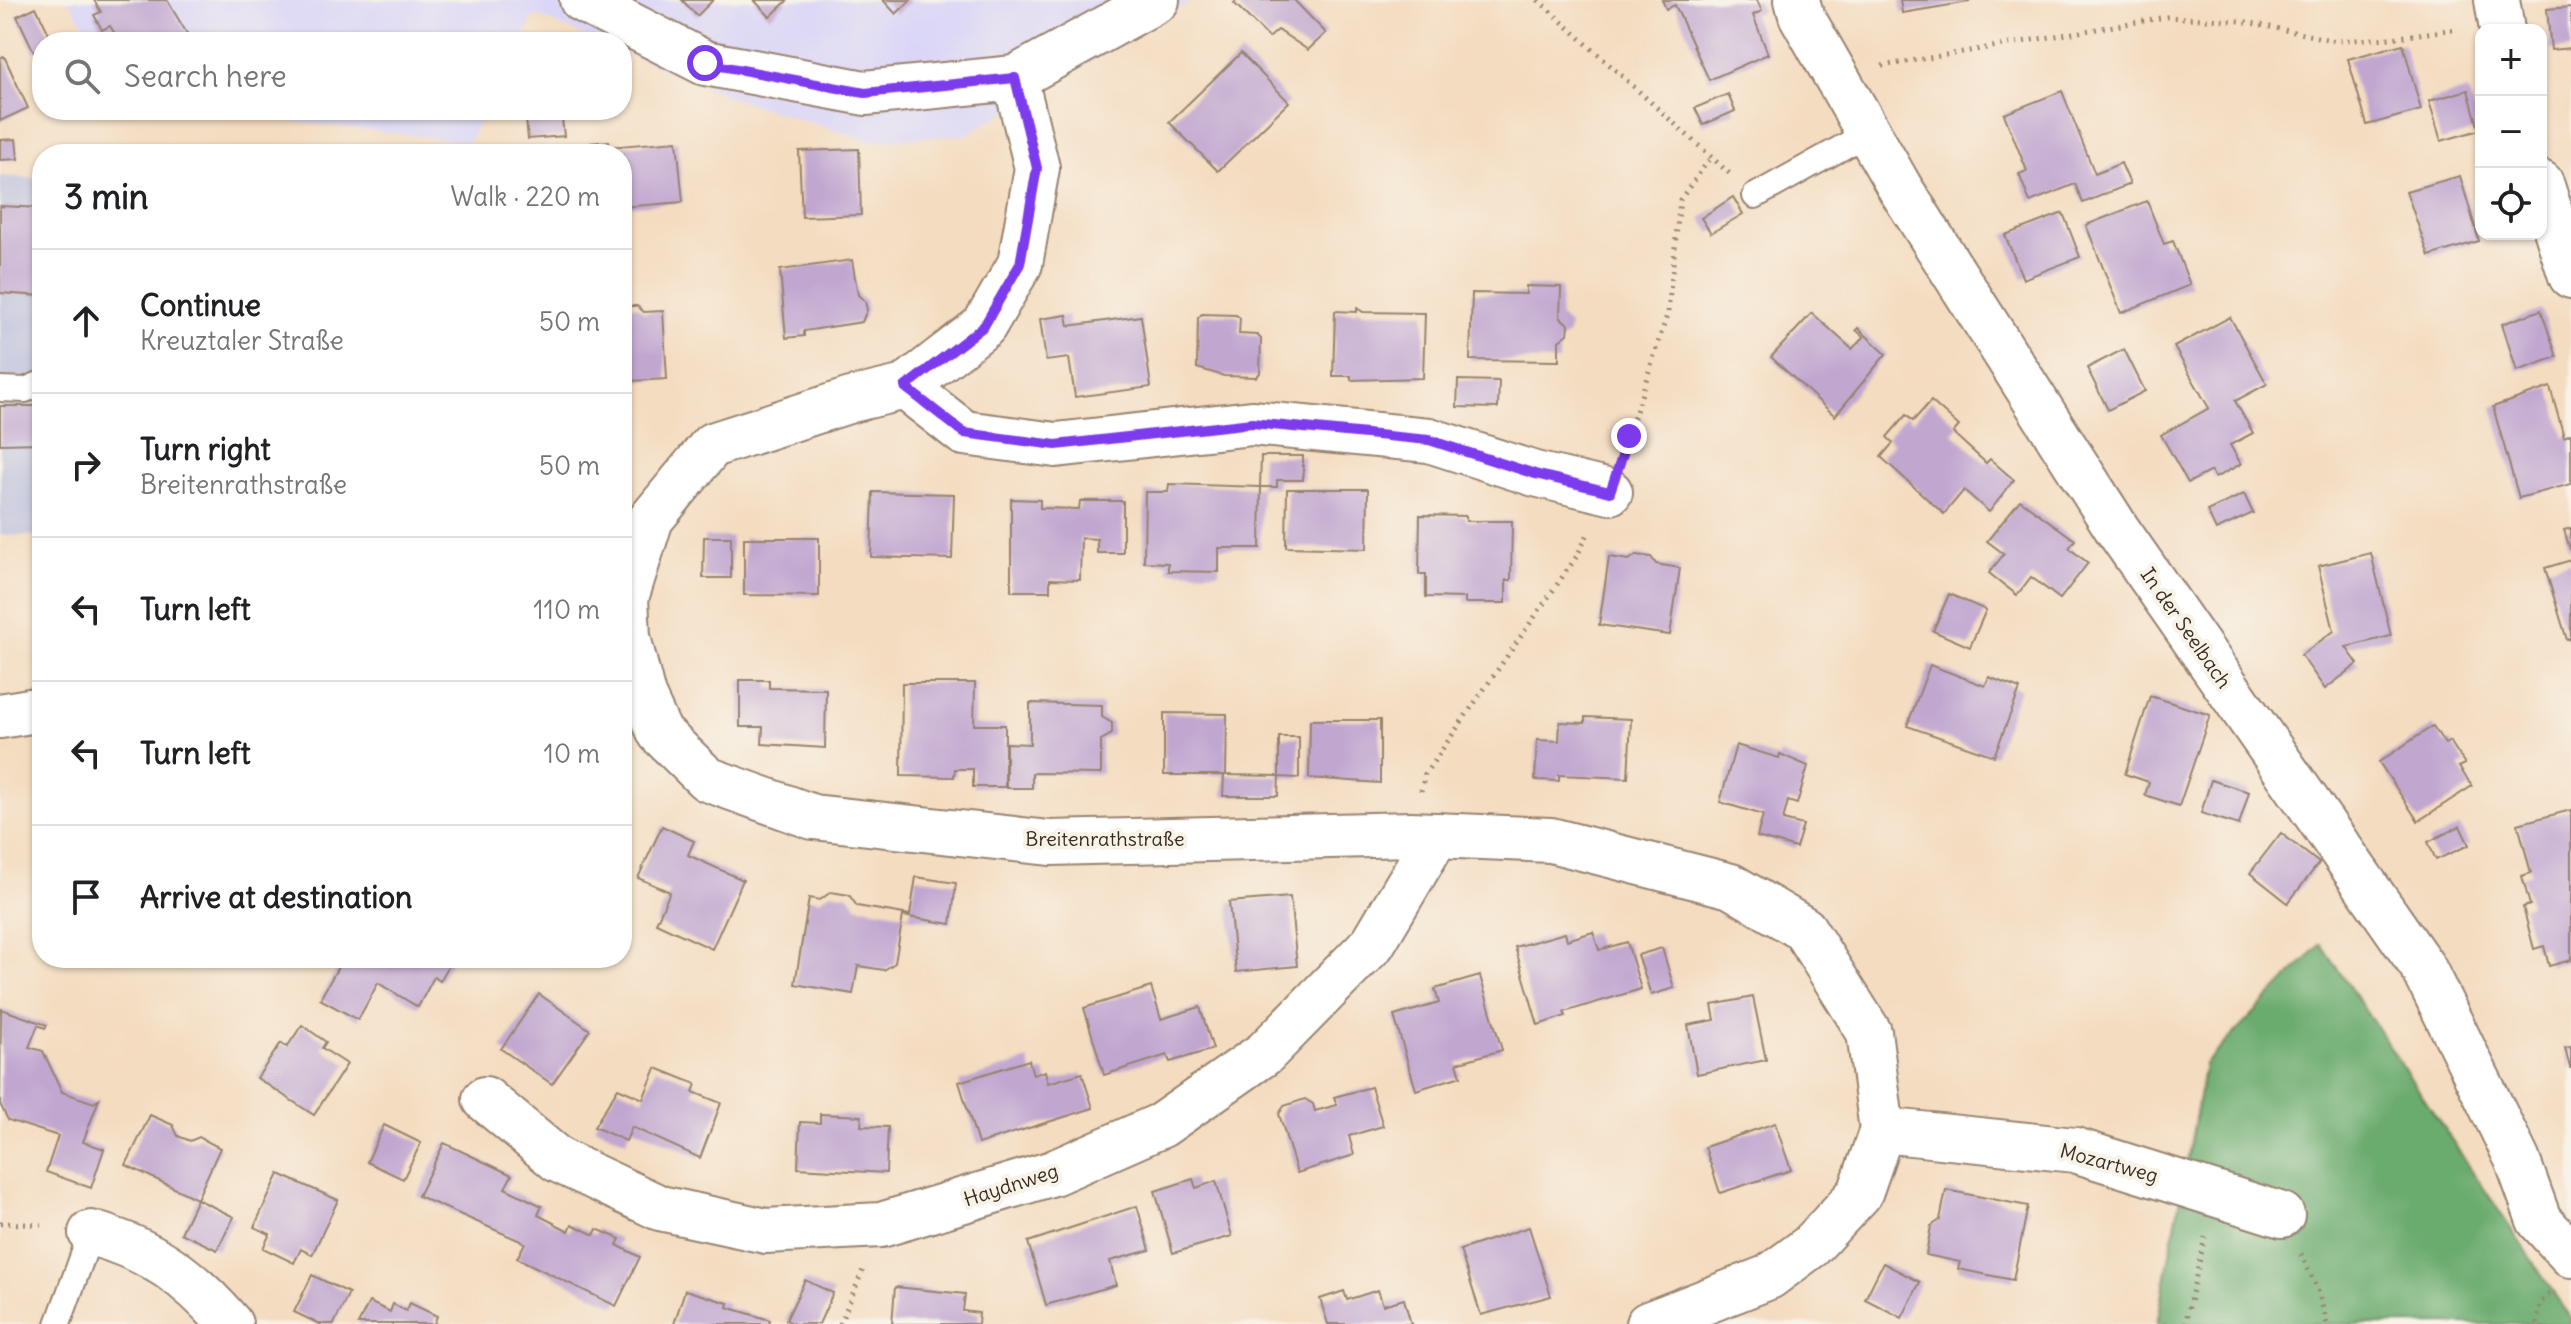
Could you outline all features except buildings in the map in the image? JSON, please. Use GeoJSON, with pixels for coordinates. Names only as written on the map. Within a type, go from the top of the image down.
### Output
{"type":"FeatureCollection","features":[{"type":"Feature","properties":{"kind":"street"},"geometry":{"type":"LineString","coordinates":[[582,0],[705,63],[865,93],[1015,78],[1157,0]]}},
{"type":"Feature","properties":{"kind":"street","name":"In der Seelbach"},"geometry":{"type":"LineString","coordinates":[[1797,0],[1834,74],[1969,300],[2117,529],[2424,969],[2517,1159],[2539,1220],[2571,1255]]}},
{"type":"Feature","properties":{"kind":"street"},"geometry":{"type":"LineString","coordinates":[[2497,0],[2501,24]]}},
{"type":"Feature","properties":{"kind":"street","name":"Breitenrathstraße"},"geometry":{"type":"LineString","coordinates":[[632,579],[651,519],[712,445],[851,400],[905,387],[984,326],[1020,264],[1037,168],[1015,78]]}},
{"type":"Feature","properties":{"kind":"street"},"geometry":{"type":"LineString","coordinates":[[2547,202],[2571,276]]}},
{"type":"Feature","properties":{"kind":"street"},"geometry":{"type":"LineString","coordinates":[[905,387],[964,433],[1056,445],[1252,423],[1429,440],[1535,474],[1610,492]]}},
{"type":"Feature","properties":{"kind":"street","name":"Breitenrathstraße"},"geometry":{"type":"LineString","coordinates":[[632,660],[643,696],[660,733],[707,779],[813,817],[1050,843],[1437,835],[1551,840],[1651,863],[1731,886],[1804,929],[1869,1032],[1882,1130],[1860,1193],[1811,1246],[1769,1277],[1648,1324]]}},
{"type":"Feature","properties":{"kind":"street"},"geometry":{"type":"LineString","coordinates":[[0,716],[32,711]]}},
{"type":"Feature","properties":{"kind":"street","name":"Haydnweg"},"geometry":{"type":"LineString","coordinates":[[485,1099],[558,1160],[660,1208],[766,1231],[881,1225],[1053,1173],[1162,1125],[1253,1062],[1373,943],[1437,835]]}},
{"type":"Feature","properties":{"kind":"street","name":"Mozartweg"},"geometry":{"type":"LineString","coordinates":[[1882,1130],[2075,1150],[2282,1215]]}},
{"type":"Feature","properties":{"kind":"street"},"geometry":{"type":"LineString","coordinates":[[91,1233],[132,1244],[187,1279],[230,1324]]}},
{"type":"Feature","properties":{"kind":"lane"},"geometry":{"type":"LineString","coordinates":[[1755,196],[1868,133]]}},
{"type":"Feature","properties":{"kind":"lane"},"geometry":{"type":"LineString","coordinates":[[0,389],[25,390],[32,387]]}},
{"type":"Feature","properties":{"kind":"lane"},"geometry":{"type":"LineString","coordinates":[[58,1324],[91,1233]]}},
{"type":"Feature","properties":{"kind":"path"},"geometry":{"type":"LineString","coordinates":[[1538,0],[1755,196]]}},
{"type":"Feature","properties":{"kind":"path"},"geometry":{"type":"LineString","coordinates":[[1834,74],[2166,17],[2242,21],[2336,41],[2428,33]]}},
{"type":"Feature","properties":{"kind":"path"},"geometry":{"type":"LineString","coordinates":[[1425,774],[1577,556],[1610,492],[1668,312],[1680,200],[1711,157]]}},
{"type":"Feature","properties":{"kind":"path"},"geometry":{"type":"LineString","coordinates":[[2185,1324],[2214,1193]]}},
{"type":"Feature","properties":{"kind":"path"},"geometry":{"type":"LineString","coordinates":[[2282,1215],[2318,1290],[2327,1324]]}},
{"type":"Feature","properties":{"kind":"shaded area"},"geometry":{"type":"Polygon","coordinates":[[[68,0],[1194,0],[966,135],[869,141],[733,98],[632,55],[632,32],[576,32],[535,15],[526,32],[89,32],[68,0]]]}},
{"type":"Feature","properties":{"kind":"shaded area"},"geometry":{"type":"Polygon","coordinates":[[[281,120],[480,120],[469,142],[281,120]]]}},
{"type":"Feature","properties":{"kind":"shaded area"},"geometry":{"type":"Polygon","coordinates":[[[0,176],[32,178],[32,536],[0,535],[0,176]]]}},
{"type":"Feature","properties":{"kind":"green space"},"geometry":{"type":"Polygon","coordinates":[[[2321,944],[2571,1319],[2571,1324],[2157,1324],[2205,1064],[2321,944]]]}},
{"type":"Feature","properties":{"kind":"route"},"geometry":{"type":"LineString","coordinates":[[705,63],[865,93],[1015,78],[1037,168],[1020,264],[984,326],[905,387],[964,433],[1056,445],[1252,423],[1429,440],[1535,474],[1610,492],[1629,436]]}}]}
